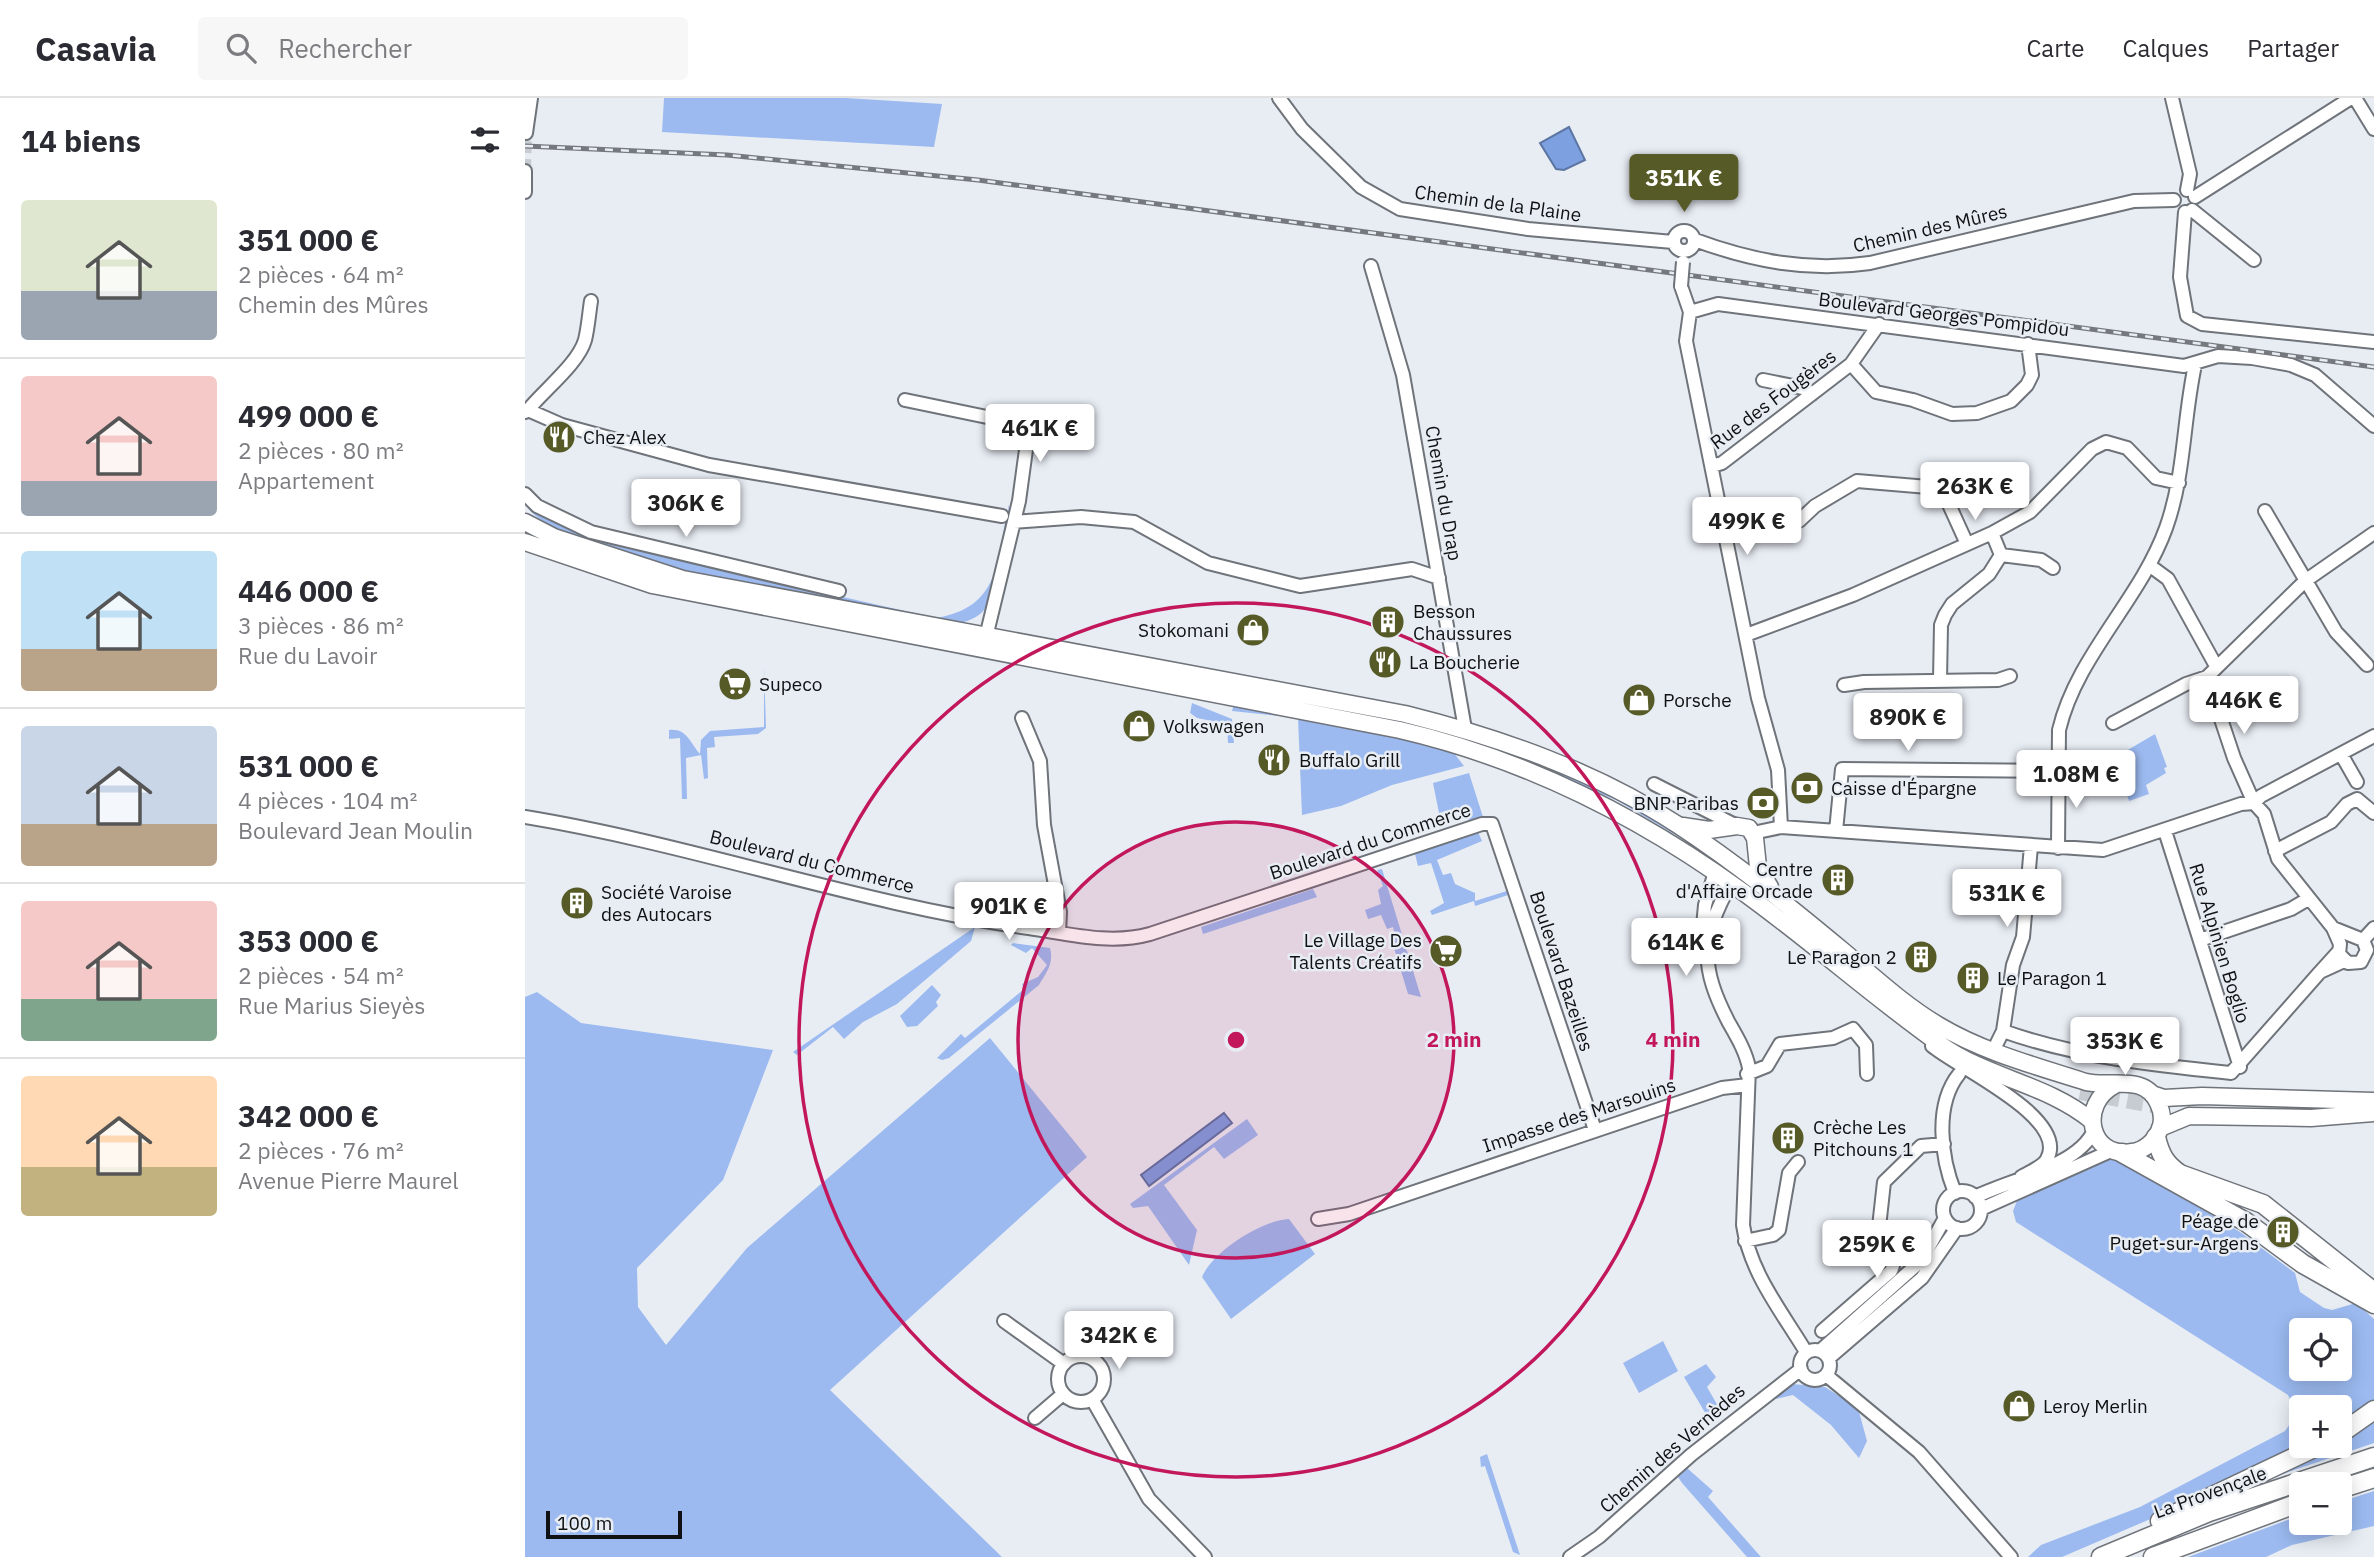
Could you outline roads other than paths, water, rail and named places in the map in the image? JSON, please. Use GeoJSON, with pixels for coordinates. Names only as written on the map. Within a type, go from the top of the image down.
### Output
{"type":"FeatureCollection","features":[{"type":"Feature","properties":{"kind":"highway"},"geometry":{"type":"LineString","coordinates":[[2158,1132],[2159,1150],[2169,1167],[2180,1174],[2263,1204],[2370,1290]]}},
{"type":"Feature","properties":{"kind":"highway"},"geometry":{"type":"LineString","coordinates":[[2117,1151],[2246,1222],[2303,1264],[2374,1304]]}},
{"type":"Feature","properties":{"kind":"highway"},"geometry":{"type":"LineString","coordinates":[[2341,1287],[2374,1311]]}},
{"type":"Feature","properties":{"kind":"highway"},"geometry":{"type":"LineString","coordinates":[[2352,1426],[2374,1410]]}},
{"type":"Feature","properties":{"kind":"highway","name":"La Provençale"},"geometry":{"type":"LineString","coordinates":[[2101,1557],[2209,1512],[2374,1457]]}},
{"type":"Feature","properties":{"kind":"highway"},"geometry":{"type":"LineString","coordinates":[[2090,1557],[2293,1458]]}},
{"type":"Feature","properties":{"kind":"highway"},"geometry":{"type":"LineString","coordinates":[[2352,1485],[2374,1478]]}},
{"type":"Feature","properties":{"kind":"highway","name":"La Provençale"},"geometry":{"type":"LineString","coordinates":[[2153,1557],[2289,1506]]}},
{"type":"Feature","properties":{"kind":"main road"},"geometry":{"type":"LineString","coordinates":[[525,522],[577,545],[683,579],[1405,715],[1465,729],[1594,778],[1678,825],[1776,896],[1941,1027],[2016,1060],[2086,1082],[2135,1084],[2164,1098],[2202,1096],[2374,1101]]}},
{"type":"Feature","properties":{"kind":"main road"},"geometry":{"type":"LineString","coordinates":[[525,542],[652,585],[1401,730],[1455,743],[1585,795],[1646,828],[1731,883],[1914,1025],[1962,1058],[2061,1098],[2093,1125],[2105,1146],[2117,1151],[2141,1150],[2158,1132],[2189,1116],[2311,1118],[2374,1112]]}},
{"type":"Feature","properties":{"kind":"main road"},"geometry":{"type":"LineString","coordinates":[[1678,825],[1709,830],[1749,828],[1755,838],[1758,867],[1776,896]]}},
{"type":"Feature","properties":{"kind":"main road"},"geometry":{"type":"LineString","coordinates":[[1715,872],[1734,827]]}},
{"type":"Feature","properties":{"kind":"main road"},"geometry":{"type":"LineString","coordinates":[[1731,883],[1755,838]]}},
{"type":"Feature","properties":{"kind":"main road"},"geometry":{"type":"LineString","coordinates":[[1914,1025],[1985,1061],[2080,1092]]}},
{"type":"Feature","properties":{"kind":"main road"},"geometry":{"type":"LineString","coordinates":[[2093,1125],[2095,1103],[2115,1085]]}},
{"type":"Feature","properties":{"kind":"main road"},"geometry":{"type":"LineString","coordinates":[[2152,1094],[2161,1110],[2158,1132]]}},
{"type":"Feature","properties":{"kind":"main road"},"geometry":{"type":"LineString","coordinates":[[2169,1108],[2374,1112]]}},
{"type":"Feature","properties":{"kind":"street"},"geometry":{"type":"LineString","coordinates":[[526,133],[526,114],[531,98]]}},
{"type":"Feature","properties":{"kind":"street","name":"Chemin de la Plaine"},"geometry":{"type":"LineString","coordinates":[[1279,98],[1302,129],[1361,187],[1399,209],[1528,229],[1674,242]]}},
{"type":"Feature","properties":{"kind":"street"},"geometry":{"type":"LineString","coordinates":[[2172,98],[2190,174],[2191,193],[2196,204],[2188,211],[2179,277],[2187,316],[2202,324],[2374,342]]}},
{"type":"Feature","properties":{"kind":"street"},"geometry":{"type":"LineString","coordinates":[[2254,260],[2188,211],[2179,211],[2174,200],[2178,192],[2191,193],[2353,98],[2374,129]]}},
{"type":"Feature","properties":{"kind":"street"},"geometry":{"type":"LineString","coordinates":[[525,171],[525,192]]}},
{"type":"Feature","properties":{"kind":"street","name":"Chemin des Mûres"},"geometry":{"type":"LineString","coordinates":[[1695,240],[1736,255],[1832,268],[1870,263],[2134,201],[2174,200]]}},
{"type":"Feature","properties":{"kind":"street"},"geometry":{"type":"LineString","coordinates":[[1684,257],[1674,242],[1677,234],[1683,231],[1690,232],[1695,240],[1684,257],[1681,286],[1689,312],[1686,341],[1760,706],[1778,771],[1781,827]]}},
{"type":"Feature","properties":{"kind":"street","name":"Chemin du Drap"},"geometry":{"type":"LineString","coordinates":[[1371,266],[1403,375],[1465,729]]}},
{"type":"Feature","properties":{"kind":"street"},"geometry":{"type":"LineString","coordinates":[[591,301],[585,342],[573,361],[546,386],[526,411],[562,425],[709,465],[1008,519],[1081,517],[1134,522],[1208,563],[1300,586],[1412,569],[1439,578]]}},
{"type":"Feature","properties":{"kind":"street","name":"Boulevard Georges Pompidou"},"geometry":{"type":"LineString","coordinates":[[1689,312],[1718,304],[2195,365]]}},
{"type":"Feature","properties":{"kind":"street","name":"Rue des Fougères"},"geometry":{"type":"LineString","coordinates":[[1712,466],[1722,463],[1851,364],[1878,324]]}},
{"type":"Feature","properties":{"kind":"street"},"geometry":{"type":"LineString","coordinates":[[1851,364],[1876,392],[1913,400],[1952,414],[1977,413],[2011,401],[2027,386],[2032,375],[2028,344]]}},
{"type":"Feature","properties":{"kind":"street"},"geometry":{"type":"LineString","coordinates":[[2058,848],[2061,771],[2059,730],[2072,693],[2149,565],[2166,528],[2179,482],[2195,365],[2218,356],[2252,358],[2291,365],[2315,375],[2374,426]]}},
{"type":"Feature","properties":{"kind":"street"},"geometry":{"type":"LineString","coordinates":[[1763,380],[1803,388],[1812,394]]}},
{"type":"Feature","properties":{"kind":"street"},"geometry":{"type":"LineString","coordinates":[[905,400],[1011,422],[1028,435],[1008,519],[986,636]]}},
{"type":"Feature","properties":{"kind":"street"},"geometry":{"type":"LineString","coordinates":[[1746,635],[1853,594],[1992,533],[2030,512],[2092,449],[2106,442],[2127,448],[2156,478],[2179,482]]}},
{"type":"Feature","properties":{"kind":"street"},"geometry":{"type":"LineString","coordinates":[[1799,521],[1815,506],[1857,481],[1928,487],[1947,500],[1967,544]]}},
{"type":"Feature","properties":{"kind":"street"},"geometry":{"type":"LineString","coordinates":[[525,494],[537,506],[591,532],[839,591]]}},
{"type":"Feature","properties":{"kind":"street"},"geometry":{"type":"LineString","coordinates":[[2265,512],[2336,632],[2367,665]]}},
{"type":"Feature","properties":{"kind":"street"},"geometry":{"type":"LineString","coordinates":[[1992,533],[2001,555]]}},
{"type":"Feature","properties":{"kind":"street"},"geometry":{"type":"LineString","coordinates":[[2113,723],[2186,684],[2207,677],[2305,581],[2374,533]]}},
{"type":"Feature","properties":{"kind":"street"},"geometry":{"type":"LineString","coordinates":[[2001,555],[2041,560],[2053,568]]}},
{"type":"Feature","properties":{"kind":"street"},"geometry":{"type":"LineString","coordinates":[[1940,680],[1941,625],[1945,615],[1952,604],[1989,574],[2001,555]]}},
{"type":"Feature","properties":{"kind":"street"},"geometry":{"type":"LineString","coordinates":[[2149,565],[2168,579],[2216,666]]}},
{"type":"Feature","properties":{"kind":"street"},"geometry":{"type":"LineString","coordinates":[[1844,685],[1998,680],[2010,676]]}},
{"type":"Feature","properties":{"kind":"street"},"geometry":{"type":"LineString","coordinates":[[2207,677],[2234,758],[2254,803],[2264,814],[2283,868],[2348,946],[2357,964],[2370,955]]}},
{"type":"Feature","properties":{"kind":"street"},"geometry":{"type":"LineString","coordinates":[[1022,718],[1040,761],[1044,825],[1060,912],[1059,932]]}},
{"type":"Feature","properties":{"kind":"street"},"geometry":{"type":"LineString","coordinates":[[1755,838],[1781,827],[2102,850],[2241,804],[2254,803],[2261,796],[2374,736]]}},
{"type":"Feature","properties":{"kind":"street"},"geometry":{"type":"LineString","coordinates":[[2341,754],[2357,782]]}},
{"type":"Feature","properties":{"kind":"street"},"geometry":{"type":"LineString","coordinates":[[1836,831],[1842,769],[2061,771]]}},
{"type":"Feature","properties":{"kind":"street"},"geometry":{"type":"LineString","coordinates":[[1654,784],[1734,827]]}},
{"type":"Feature","properties":{"kind":"street"},"geometry":{"type":"LineString","coordinates":[[2275,851],[2331,822],[2347,804],[2357,799],[2374,813]]}},
{"type":"Feature","properties":{"kind":"street","name":"Boulevard du Commerce"},"geometry":{"type":"LineString","coordinates":[[525,817],[649,840],[729,863],[972,920],[1114,940],[1136,938],[1470,828],[1492,824]]}},
{"type":"Feature","properties":{"kind":"street","name":"Boulevard Bazeilles"},"geometry":{"type":"LineString","coordinates":[[1492,824],[1595,1130]]}},
{"type":"Feature","properties":{"kind":"street","name":"Rue Alpinien Boglio"},"geometry":{"type":"LineString","coordinates":[[2165,831],[2240,1067]]}},
{"type":"Feature","properties":{"kind":"street"},"geometry":{"type":"LineString","coordinates":[[2031,846],[2023,937],[2013,965],[2000,1037],[2154,1066],[2231,1073],[2240,1067],[2320,972],[2348,946],[2374,928]]}},
{"type":"Feature","properties":{"kind":"street"},"geometry":{"type":"LineString","coordinates":[[1715,872],[1705,905],[1701,950],[1703,975],[1748,1079]]}},
{"type":"Feature","properties":{"kind":"street"},"geometry":{"type":"LineString","coordinates":[[1731,883],[1710,928],[1706,965],[1713,990],[1745,1054],[1748,1079],[1745,1241],[1755,1267],[1806,1352]]}},
{"type":"Feature","properties":{"kind":"street"},"geometry":{"type":"LineString","coordinates":[[2200,940],[2291,909],[2308,899]]}},
{"type":"Feature","properties":{"kind":"street"},"geometry":{"type":"LineString","coordinates":[[2348,946],[2370,955]]}},
{"type":"Feature","properties":{"kind":"street"},"geometry":{"type":"LineString","coordinates":[[1914,1025],[1946,1058],[2015,1101],[2045,1126],[2051,1142],[2049,1156],[2043,1164],[1978,1203]]}},
{"type":"Feature","properties":{"kind":"street"},"geometry":{"type":"LineString","coordinates":[[1748,1079],[1767,1066],[1780,1044],[1833,1038],[1853,1029],[1866,1045],[1867,1074]]}},
{"type":"Feature","properties":{"kind":"street"},"geometry":{"type":"LineString","coordinates":[[1955,1193],[1944,1144],[1948,1093],[1959,1074]]}},
{"type":"Feature","properties":{"kind":"street","name":"Impasse des Marsouins"},"geometry":{"type":"LineString","coordinates":[[1318,1219],[1349,1213],[1748,1079]]}},
{"type":"Feature","properties":{"kind":"street"},"geometry":{"type":"LineString","coordinates":[[2021,1177],[2080,1151],[2093,1125]]}},
{"type":"Feature","properties":{"kind":"street"},"geometry":{"type":"LineString","coordinates":[[1822,1331],[1891,1272],[1896,1259],[1895,1250],[1879,1227],[1884,1182],[1921,1146],[1944,1144]]}},
{"type":"Feature","properties":{"kind":"street"},"geometry":{"type":"LineString","coordinates":[[1978,1203],[2117,1151]]}},
{"type":"Feature","properties":{"kind":"street"},"geometry":{"type":"LineString","coordinates":[[1745,1241],[1779,1230],[1789,1172],[1798,1162]]}},
{"type":"Feature","properties":{"kind":"street"},"geometry":{"type":"LineString","coordinates":[[1825,1354],[1921,1261],[1945,1218],[1944,1206],[1955,1193],[1965,1192],[1978,1203]]}},
{"type":"Feature","properties":{"kind":"street"},"geometry":{"type":"LineString","coordinates":[[1806,1352],[1825,1354],[1922,1278],[1957,1228],[1975,1224],[1978,1203]]}},
{"type":"Feature","properties":{"kind":"street"},"geometry":{"type":"LineString","coordinates":[[1945,1218],[1957,1228]]}},
{"type":"Feature","properties":{"kind":"street"},"geometry":{"type":"LineString","coordinates":[[1004,1321],[1064,1364]]}},
{"type":"Feature","properties":{"kind":"street"},"geometry":{"type":"LineString","coordinates":[[1806,1352],[1801,1360],[1801,1370],[1812,1380],[1826,1375],[1830,1367],[1825,1354]]}},
{"type":"Feature","properties":{"kind":"street"},"geometry":{"type":"LineString","coordinates":[[1077,1357],[1085,1357],[1098,1365],[1103,1379],[1102,1387],[1093,1399],[1079,1402],[1063,1394],[1058,1377],[1064,1364],[1077,1357]]}},
{"type":"Feature","properties":{"kind":"street","name":"Chemin des Vernèdes"},"geometry":{"type":"LineString","coordinates":[[1570,1557],[1598,1537],[1759,1399],[1801,1370]]}},
{"type":"Feature","properties":{"kind":"street"},"geometry":{"type":"LineString","coordinates":[[1826,1375],[1888,1424],[1953,1490],[2011,1557]]}},
{"type":"Feature","properties":{"kind":"street"},"geometry":{"type":"LineString","coordinates":[[1035,1418],[1063,1394]]}},
{"type":"Feature","properties":{"kind":"street"},"geometry":{"type":"LineString","coordinates":[[1093,1399],[1149,1499],[1205,1557]]}},
{"type":"Feature","properties":{"kind":"tunnel"},"geometry":{"type":"LineString","coordinates":[[525,171],[526,133]]}},
{"type":"Feature","properties":{"kind":"tunnel"},"geometry":{"type":"LineString","coordinates":[[2080,1092],[2169,1108]]}},
{"type":"Feature","properties":{"kind":"railway"},"geometry":{"type":"LineString","coordinates":[[525,146],[727,155],[978,180],[2374,367]]}},
{"type":"Feature","properties":{"kind":"place","name":"Chez Alex"},"geometry":{"type":"Point","coordinates":[559,437]}},
{"type":"Feature","properties":{"kind":"place","name":"Besson Chaussures"},"geometry":{"type":"Point","coordinates":[1388,622]}},
{"type":"Feature","properties":{"kind":"place","name":"Stokomani"},"geometry":{"type":"Point","coordinates":[1253,630]}},
{"type":"Feature","properties":{"kind":"place","name":"La Boucherie"},"geometry":{"type":"Point","coordinates":[1385,662]}},
{"type":"Feature","properties":{"kind":"place","name":"Supeco"},"geometry":{"type":"Point","coordinates":[735,684]}},
{"type":"Feature","properties":{"kind":"place","name":"Porsche"},"geometry":{"type":"Point","coordinates":[1639,700]}},
{"type":"Feature","properties":{"kind":"place","name":"Volkswagen"},"geometry":{"type":"Point","coordinates":[1139,726]}},
{"type":"Feature","properties":{"kind":"place","name":"Buffalo Grill"},"geometry":{"type":"Point","coordinates":[1274,760]}},
{"type":"Feature","properties":{"kind":"place","name":"Caisse d'Épargne"},"geometry":{"type":"Point","coordinates":[1807,788]}},
{"type":"Feature","properties":{"kind":"place","name":"BNP Paribas"},"geometry":{"type":"Point","coordinates":[1763,803]}},
{"type":"Feature","properties":{"kind":"place","name":"Centre d'Affaire Orcade"},"geometry":{"type":"Point","coordinates":[1838,880]}},
{"type":"Feature","properties":{"kind":"place","name":"Société Varoise des Autocars"},"geometry":{"type":"Point","coordinates":[577,903]}},
{"type":"Feature","properties":{"kind":"place","name":"Le Village Des Talents Créatifs"},"geometry":{"type":"Point","coordinates":[1446,951]}},
{"type":"Feature","properties":{"kind":"place","name":"Le Paragon 2"},"geometry":{"type":"Point","coordinates":[1921,957]}},
{"type":"Feature","properties":{"kind":"place","name":"Le Paragon 1"},"geometry":{"type":"Point","coordinates":[1973,978]}},
{"type":"Feature","properties":{"kind":"place","name":"Crèche Les Pitchouns 1"},"geometry":{"type":"Point","coordinates":[1788,1138]}},
{"type":"Feature","properties":{"kind":"place","name":"Péage de Puget-sur-Argens"},"geometry":{"type":"Point","coordinates":[2283,1232]}},
{"type":"Feature","properties":{"kind":"place","name":"Leroy Merlin"},"geometry":{"type":"Point","coordinates":[2019,1406]}}]}
